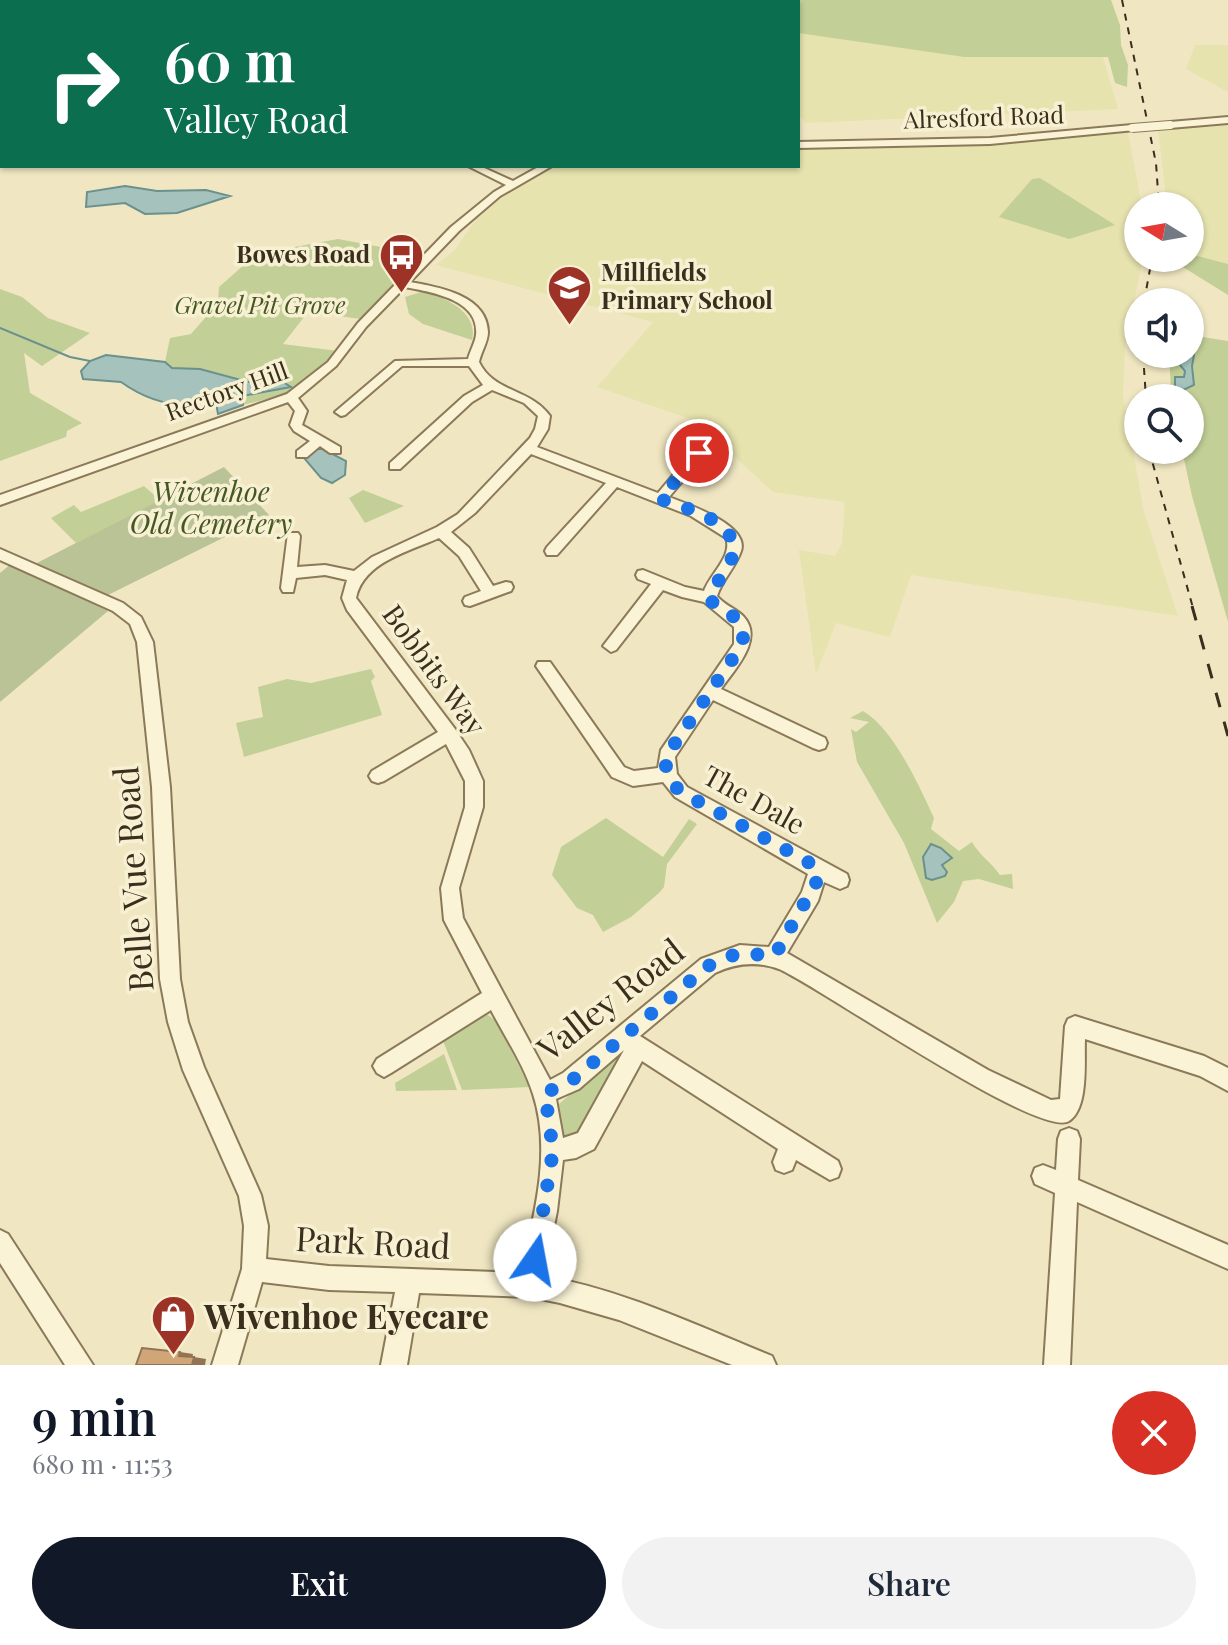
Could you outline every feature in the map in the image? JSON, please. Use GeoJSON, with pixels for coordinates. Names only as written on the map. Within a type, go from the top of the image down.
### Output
{"type":"FeatureCollection","features":[{"type":"Feature","properties":{"kind":"street","name":"Alresford Road"},"geometry":{"type":"LineString","coordinates":[[800,145],[990,141],[1228,120]]}},
{"type":"Feature","properties":{"kind":"street"},"geometry":{"type":"LineString","coordinates":[[477,168],[512,184],[543,168]]}},
{"type":"Feature","properties":{"kind":"street","name":"Rectory Hill"},"geometry":{"type":"LineString","coordinates":[[0,500],[291,397],[332,364],[362,325],[455,229],[512,184]]}},
{"type":"Feature","properties":{"kind":"street"},"geometry":{"type":"LineString","coordinates":[[297,540],[289,581],[325,570],[356,577],[383,557],[441,531],[467,512],[543,428],[541,410],[532,403],[490,386],[480,377],[473,362],[482,331],[478,318],[468,306],[446,294],[404,284]]}},
{"type":"Feature","properties":{"kind":"street"},"geometry":{"type":"LineString","coordinates":[[349,409],[399,363],[473,362]]}},
{"type":"Feature","properties":{"kind":"street"},"geometry":{"type":"LineString","coordinates":[[394,463],[468,399],[490,386]]}},
{"type":"Feature","properties":{"kind":"street"},"geometry":{"type":"LineString","coordinates":[[291,397],[301,411],[296,425],[298,428],[335,450]]}},
{"type":"Feature","properties":{"kind":"street"},"geometry":{"type":"LineString","coordinates":[[302,454],[317,442]]}},
{"type":"Feature","properties":{"kind":"street"},"geometry":{"type":"LineString","coordinates":[[528,448],[720,525],[735,543],[730,563],[714,584],[709,597],[712,603],[739,620],[744,634],[742,645],[667,755],[667,774],[633,779],[618,772],[544,666]]}},
{"type":"Feature","properties":{"kind":"street"},"geometry":{"type":"LineString","coordinates":[[660,499],[693,456]]}},
{"type":"Feature","properties":{"kind":"street"},"geometry":{"type":"LineString","coordinates":[[557,549],[614,482]]}},
{"type":"Feature","properties":{"kind":"street"},"geometry":{"type":"LineString","coordinates":[[441,531],[464,552],[490,593]]}},
{"type":"Feature","properties":{"kind":"street","name":"Belle Vue Road"},"geometry":{"type":"LineString","coordinates":[[0,554],[118,607],[136,621],[145,642],[161,787],[165,932],[178,1022],[194,1070],[250,1195],[256,1226],[254,1269],[225,1365]]}},
{"type":"Feature","properties":{"kind":"street"},"geometry":{"type":"LineString","coordinates":[[643,575],[697,596],[709,597]]}},
{"type":"Feature","properties":{"kind":"street","name":"Bobbits Way"},"geometry":{"type":"LineString","coordinates":[[356,577],[349,595],[350,603],[463,755],[475,789],[469,830],[450,888],[451,904],[460,932],[545,1093]]}},
{"type":"Feature","properties":{"kind":"street"},"geometry":{"type":"LineString","coordinates":[[611,646],[624,618],[660,583]]}},
{"type":"Feature","properties":{"kind":"street"},"geometry":{"type":"LineString","coordinates":[[470,601],[506,587]]}},
{"type":"Feature","properties":{"kind":"street"},"geometry":{"type":"LineString","coordinates":[[711,692],[810,742]]}},
{"type":"Feature","properties":{"kind":"street"},"geometry":{"type":"LineString","coordinates":[[382,778],[449,734]]}},
{"type":"Feature","properties":{"kind":"street","name":"The Dale"},"geometry":{"type":"LineString","coordinates":[[667,774],[681,792],[840,880]]}},
{"type":"Feature","properties":{"kind":"street","name":"The Dale"},"geometry":{"type":"LineString","coordinates":[[775,955],[811,895],[818,870]]}},
{"type":"Feature","properties":{"kind":"street","name":"Valley Road"},"geometry":{"type":"LineString","coordinates":[[530,1285],[546,1211],[553,1151],[545,1093],[571,1081],[631,1043],[708,966],[725,957],[749,953],[775,955]]}},
{"type":"Feature","properties":{"kind":"street"},"geometry":{"type":"LineString","coordinates":[[775,955],[980,1078],[1062,1113],[1071,1104],[1075,1026],[1174,1056],[1225,1079]]}},
{"type":"Feature","properties":{"kind":"street"},"geometry":{"type":"LineString","coordinates":[[384,1066],[495,996]]}},
{"type":"Feature","properties":{"kind":"street"},"geometry":{"type":"LineString","coordinates":[[553,1151],[576,1147],[586,1141],[631,1043],[787,1154],[830,1169]]}},
{"type":"Feature","properties":{"kind":"street"},"geometry":{"type":"LineString","coordinates":[[1057,1365],[1069,1139]]}},
{"type":"Feature","properties":{"kind":"street"},"geometry":{"type":"LineString","coordinates":[[1043,1176],[1228,1257]]}},
{"type":"Feature","properties":{"kind":"street"},"geometry":{"type":"LineString","coordinates":[[0,1242],[80,1365]]}},
{"type":"Feature","properties":{"kind":"street","name":"Park Road"},"geometry":{"type":"LineString","coordinates":[[254,1269],[329,1278],[530,1285],[581,1295],[629,1310],[763,1365]]}},
{"type":"Feature","properties":{"kind":"street"},"geometry":{"type":"LineString","coordinates":[[394,1365],[409,1281]]}},
{"type":"Feature","properties":{"kind":"shaded area"},"geometry":{"type":"Polygon","coordinates":[[[800,33],[964,57],[1103,57],[1118,109],[806,123],[800,116],[800,33]]]}},
{"type":"Feature","properties":{"kind":"shaded area"},"geometry":{"type":"Polygon","coordinates":[[[1195,45],[1228,45],[1228,92],[1186,69],[1195,45]]]}},
{"type":"Feature","properties":{"kind":"shaded area"},"geometry":{"type":"Polygon","coordinates":[[[1228,123],[1228,264],[1204,258],[1204,192],[1165,192],[1158,130],[1228,123]]]}},
{"type":"Feature","properties":{"kind":"shaded area"},"geometry":{"type":"Polygon","coordinates":[[[1128,132],[1139,192],[1124,192],[1124,272],[1140,272],[1137,288],[1124,288],[1124,464],[1135,464],[1144,512],[1178,616],[911,575],[890,637],[836,623],[816,674],[799,550],[835,556],[842,543],[845,502],[773,492],[696,421],[597,387],[653,322],[436,265],[454,251],[477,218],[509,192],[552,168],[800,168],[800,148],[983,145],[1128,132]]]}},
{"type":"Feature","properties":{"kind":"green space"},"geometry":{"type":"Polygon","coordinates":[[[800,0],[1111,0],[1128,65],[1127,87],[1115,83],[1108,57],[964,57],[800,33],[800,0]]]}},
{"type":"Feature","properties":{"kind":"green space"},"geometry":{"type":"Polygon","coordinates":[[[1040,178],[1115,225],[1069,239],[999,217],[1032,179],[1040,178]]]}},
{"type":"Feature","properties":{"kind":"green space","name":"Gravel Pit Grove"},"geometry":{"type":"Polygon","coordinates":[[[338,239],[397,250],[415,264],[361,319],[308,312],[283,344],[338,351],[307,381],[285,393],[243,405],[242,396],[290,386],[278,379],[248,382],[200,369],[172,368],[165,362],[170,338],[191,334],[218,303],[219,287],[245,264],[289,248],[338,239]]]}},
{"type":"Feature","properties":{"kind":"green space"},"geometry":{"type":"Polygon","coordinates":[[[1204,258],[1228,264],[1228,295],[1191,272],[1204,272],[1204,258]]]}},
{"type":"Feature","properties":{"kind":"green space"},"geometry":{"type":"Polygon","coordinates":[[[0,289],[22,297],[48,318],[90,333],[42,366],[24,353],[30,393],[82,423],[67,431],[66,437],[0,461],[0,289]]]}},
{"type":"Feature","properties":{"kind":"green space"},"geometry":{"type":"Polygon","coordinates":[[[421,292],[440,297],[458,307],[470,321],[472,340],[423,324],[409,314],[405,297],[421,292]]]}},
{"type":"Feature","properties":{"kind":"green space"},"geometry":{"type":"Polygon","coordinates":[[[1204,337],[1228,341],[1228,622],[1185,464],[1204,464],[1204,384],[1171,384],[1170,368],[1204,368],[1204,337]]]}},
{"type":"Feature","properties":{"kind":"green space","name":"Wivenhoe Old Cemetery"},"geometry":{"type":"Polygon","coordinates":[[[224,467],[269,515],[106,596],[35,564],[224,467]]]}},
{"type":"Feature","properties":{"kind":"green space"},"geometry":{"type":"Polygon","coordinates":[[[144,486],[160,500],[76,543],[51,518],[74,505],[81,512],[144,486]]]}},
{"type":"Feature","properties":{"kind":"green space"},"geometry":{"type":"Polygon","coordinates":[[[363,490],[404,506],[365,523],[349,498],[363,490]]]}},
{"type":"Feature","properties":{"kind":"green space"},"geometry":{"type":"Polygon","coordinates":[[[11,564],[108,611],[0,702],[0,573],[11,564]]]}},
{"type":"Feature","properties":{"kind":"green space"},"geometry":{"type":"Polygon","coordinates":[[[371,669],[375,677],[371,681],[382,715],[244,757],[236,723],[263,717],[258,687],[287,679],[311,683],[371,669]]]}},
{"type":"Feature","properties":{"kind":"green space"},"geometry":{"type":"Polygon","coordinates":[[[863,711],[885,731],[904,759],[934,818],[931,829],[959,851],[972,842],[1000,875],[1012,874],[1013,889],[979,879],[963,881],[954,902],[937,923],[904,843],[857,762],[851,729],[856,732],[869,722],[850,718],[863,711]]]}},
{"type":"Feature","properties":{"kind":"green space"},"geometry":{"type":"Polygon","coordinates":[[[606,818],[663,857],[689,819],[697,824],[667,864],[664,887],[659,893],[631,917],[603,932],[593,915],[577,908],[552,875],[561,847],[606,818]]]}},
{"type":"Feature","properties":{"kind":"green space"},"geometry":{"type":"Polygon","coordinates":[[[488,1015],[495,1020],[530,1087],[462,1090],[442,1038],[478,1016],[488,1015]]]}},
{"type":"Feature","properties":{"kind":"green space"},"geometry":{"type":"Polygon","coordinates":[[[623,1049],[626,1050],[583,1133],[567,1141],[563,1135],[559,1104],[623,1049]]]}},
{"type":"Feature","properties":{"kind":"green space"},"geometry":{"type":"Polygon","coordinates":[[[444,1054],[457,1090],[396,1091],[395,1083],[444,1054]]]}},
{"type":"Feature","properties":{"kind":"water"},"geometry":{"type":"Polygon","coordinates":[[[125,186],[157,191],[206,190],[230,196],[177,213],[145,214],[125,203],[86,207],[87,192],[125,186]]]}},
{"type":"Feature","properties":{"kind":"water"},"geometry":{"type":"Polygon","coordinates":[[[106,355],[165,362],[172,368],[200,369],[248,382],[278,379],[291,387],[242,396],[243,405],[218,414],[216,403],[172,404],[145,396],[121,382],[83,379],[81,371],[90,361],[106,355]]]}},
{"type":"Feature","properties":{"kind":"water"},"geometry":{"type":"Polygon","coordinates":[[[1183,368],[1192,368],[1194,384],[1175,384],[1175,377],[1184,377],[1183,368]]]}},
{"type":"Feature","properties":{"kind":"water"},"geometry":{"type":"Polygon","coordinates":[[[315,449],[323,449],[346,461],[345,475],[332,483],[321,478],[304,458],[315,449]]]}},
{"type":"Feature","properties":{"kind":"water"},"geometry":{"type":"Polygon","coordinates":[[[931,844],[952,858],[942,865],[947,872],[945,876],[932,880],[926,878],[923,857],[931,844]]]}},
{"type":"Feature","properties":{"kind":"building","name":"Wivenhoe Eyecare"},"geometry":{"type":"Polygon","coordinates":[[[142,1348],[180,1352],[179,1356],[194,1357],[192,1365],[136,1365],[142,1348]]]}},
{"type":"Feature","properties":{"kind":"waterway"},"geometry":{"type":"LineString","coordinates":[[0,328],[70,357],[90,361]]}},
{"type":"Feature","properties":{"kind":"railway"},"geometry":{"type":"LineString","coordinates":[[1122,0],[1156,163],[1158,192]]}},
{"type":"Feature","properties":{"kind":"railway"},"geometry":{"type":"LineString","coordinates":[[1147,288],[1149,272]]}},
{"type":"Feature","properties":{"kind":"railway"},"geometry":{"type":"LineString","coordinates":[[1144,368],[1145,384]]}},
{"type":"Feature","properties":{"kind":"railway"},"geometry":{"type":"LineString","coordinates":[[1153,464],[1193,608]]}},
{"type":"Feature","properties":{"kind":"railway"},"geometry":{"type":"LineString","coordinates":[[1192,606],[1228,736]]}},
{"type":"Feature","properties":{"kind":"place","name":"Bowes Road"},"geometry":{"type":"Point","coordinates":[401,294]}},
{"type":"Feature","properties":{"kind":"place","name":"Millfields Primary School"},"geometry":{"type":"Point","coordinates":[570,326]}},
{"type":"Feature","properties":{"kind":"place","name":"Wivenhoe Eyecare"},"geometry":{"type":"Point","coordinates":[173,1356]}},
{"type":"Feature","properties":{"kind":"route"},"geometry":{"type":"LineString","coordinates":[[535,1260],[546,1211],[553,1151],[545,1093],[571,1081],[708,966],[736,954],[775,955],[817,881],[818,870],[808,862],[681,792],[667,774],[667,755],[742,645],[744,634],[739,620],[712,603],[709,597],[735,553],[735,543],[729,533],[696,513],[660,499],[699,453]]}}]}
